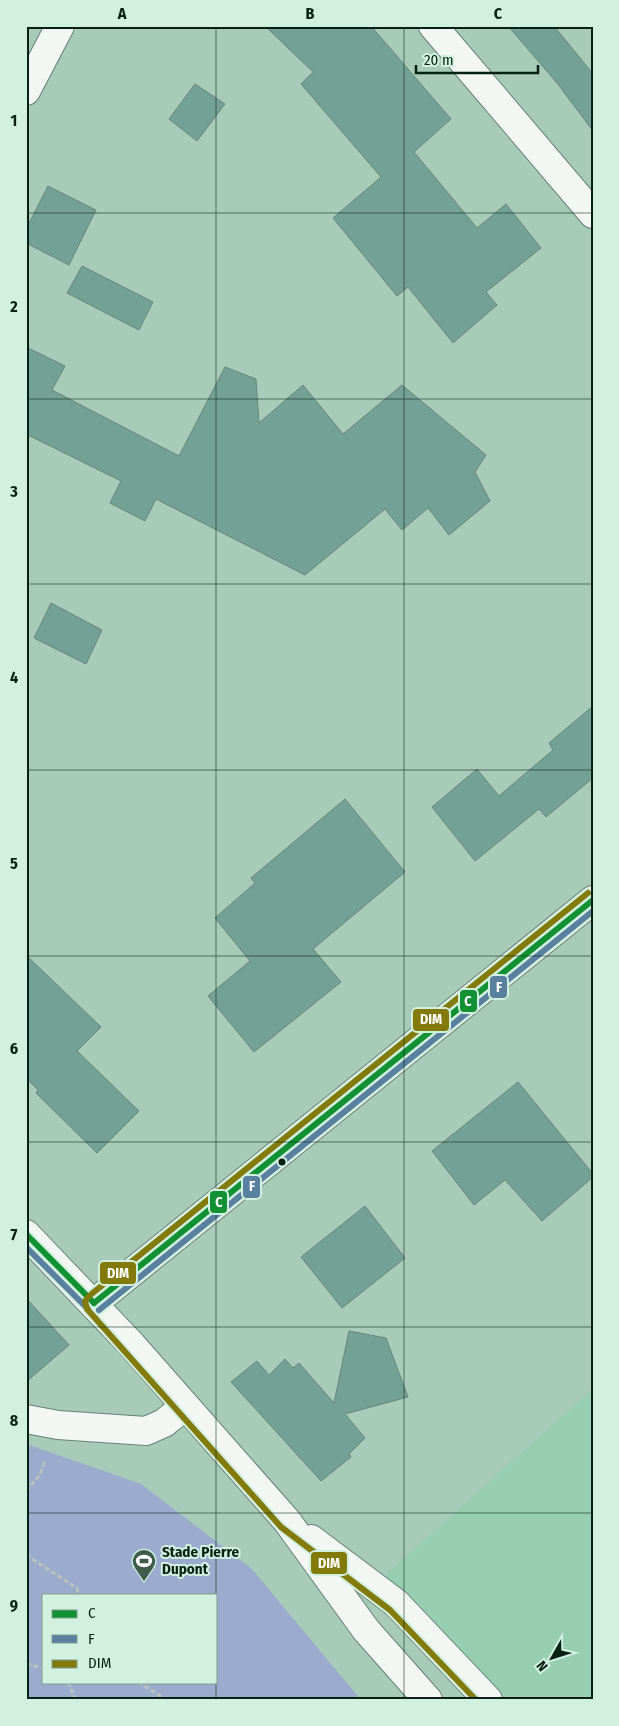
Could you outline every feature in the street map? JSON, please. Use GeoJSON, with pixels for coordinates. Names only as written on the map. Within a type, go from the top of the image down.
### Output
{"type":"FeatureCollection","features":[{"type":"Feature","properties":{"kind":"street"},"geometry":{"type":"LineString","coordinates":[[26,91],[60,26]]}},
{"type":"Feature","properties":{"kind":"street"},"geometry":{"type":"LineString","coordinates":[[433,26],[593,214]]}},
{"type":"Feature","properties":{"kind":"street"},"geometry":{"type":"LineString","coordinates":[[94,1303],[593,900]]}},
{"type":"Feature","properties":{"kind":"street"},"geometry":{"type":"LineString","coordinates":[[26,1234],[94,1303],[287,1522],[366,1630],[428,1700]]}},
{"type":"Feature","properties":{"kind":"street"},"geometry":{"type":"LineString","coordinates":[[26,1419],[58,1425],[146,1431],[164,1423],[185,1406]]}},
{"type":"Feature","properties":{"kind":"street"},"geometry":{"type":"LineString","coordinates":[[287,1522],[396,1604],[486,1695]]}},
{"type":"Feature","properties":{"kind":"path"},"geometry":{"type":"LineString","coordinates":[[26,1556],[77,1588],[78,1594]]}},
{"type":"Feature","properties":{"kind":"path"},"geometry":{"type":"LineString","coordinates":[[26,1664],[42,1668]]}},
{"type":"Feature","properties":{"kind":"path"},"geometry":{"type":"LineString","coordinates":[[69,1684],[76,1700]]}},
{"type":"Feature","properties":{"kind":"path"},"geometry":{"type":"LineString","coordinates":[[141,1684],[167,1700]]}},
{"type":"Feature","properties":{"kind":"shaded area"},"geometry":{"type":"Polygon","coordinates":[[[593,1389],[593,1700],[488,1700],[373,1586],[593,1389]]]}},
{"type":"Feature","properties":{"kind":"shaded area","name":"Stade Pierre Dupont"},"geometry":{"type":"Polygon","coordinates":[[[26,1444],[141,1484],[252,1569],[361,1700],[26,1700],[26,1444]]]}},
{"type":"Feature","properties":{"kind":"building"},"geometry":{"type":"Polygon","coordinates":[[[265,26],[371,26],[451,119],[414,152],[477,228],[506,204],[541,248],[486,292],[497,305],[453,343],[408,287],[397,296],[333,218],[381,177],[301,84],[313,72],[265,26]]]}},
{"type":"Feature","properties":{"kind":"building"},"geometry":{"type":"Polygon","coordinates":[[[508,26],[554,26],[593,74],[593,131],[557,83],[508,26]]]}},
{"type":"Feature","properties":{"kind":"building"},"geometry":{"type":"Polygon","coordinates":[[[195,84],[225,104],[197,141],[169,119],[195,84]]]}},
{"type":"Feature","properties":{"kind":"building"},"geometry":{"type":"Polygon","coordinates":[[[48,186],[96,210],[69,265],[26,243],[26,229],[48,186]]]}},
{"type":"Feature","properties":{"kind":"building"},"geometry":{"type":"Polygon","coordinates":[[[82,266],[153,302],[139,330],[67,293],[82,266]]]}},
{"type":"Feature","properties":{"kind":"building"},"geometry":{"type":"Polygon","coordinates":[[[26,347],[65,366],[52,390],[179,456],[225,367],[256,379],[259,423],[303,385],[343,434],[402,385],[486,455],[475,472],[490,501],[449,535],[428,508],[402,530],[385,509],[305,575],[156,499],[145,521],[110,503],[121,481],[28,435],[26,438],[26,347]]]}},
{"type":"Feature","properties":{"kind":"building"},"geometry":{"type":"Polygon","coordinates":[[[51,603],[102,630],[86,664],[34,638],[51,603]]]}},
{"type":"Feature","properties":{"kind":"building"},"geometry":{"type":"Polygon","coordinates":[[[593,706],[593,778],[546,817],[539,809],[475,861],[432,807],[477,769],[499,796],[553,750],[549,743],[593,706]]]}},
{"type":"Feature","properties":{"kind":"building"},"geometry":{"type":"Polygon","coordinates":[[[345,799],[405,872],[313,949],[341,982],[254,1052],[208,996],[250,961],[215,918],[255,883],[251,878],[345,799]]]}},
{"type":"Feature","properties":{"kind":"building"},"geometry":{"type":"Polygon","coordinates":[[[26,955],[101,1027],[77,1051],[139,1111],[97,1153],[36,1093],[38,1090],[26,1078],[26,955]]]}},
{"type":"Feature","properties":{"kind":"building"},"geometry":{"type":"Polygon","coordinates":[[[518,1082],[593,1174],[593,1177],[542,1221],[505,1180],[474,1205],[432,1151],[518,1082]]]}},
{"type":"Feature","properties":{"kind":"building"},"geometry":{"type":"Polygon","coordinates":[[[365,1206],[405,1258],[342,1308],[301,1257],[365,1206]]]}},
{"type":"Feature","properties":{"kind":"building"},"geometry":{"type":"Polygon","coordinates":[[[26,1298],[69,1345],[26,1382],[26,1298]]]}},
{"type":"Feature","properties":{"kind":"building"},"geometry":{"type":"Polygon","coordinates":[[[349,1331],[386,1338],[408,1397],[345,1414],[365,1438],[349,1454],[351,1457],[321,1481],[231,1382],[257,1361],[269,1375],[285,1359],[293,1368],[299,1363],[334,1403],[349,1331]]]}},
{"type":"Feature","properties":{"kind":"transit line","name":"DIM"},"geometry":{"type":"LineString","coordinates":[[476,1700],[390,1610],[281,1527],[87,1309],[85,1301],[588,893]]}},
{"type":"Feature","properties":{"kind":"transit line","name":"C"},"geometry":{"type":"LineString","coordinates":[[94,1303],[593,900]]}},
{"type":"Feature","properties":{"kind":"transit line","name":"F"},"geometry":{"type":"LineString","coordinates":[[99,1310],[593,911]]}},
{"type":"Feature","properties":{"kind":"transit line","name":"C"},"geometry":{"type":"LineString","coordinates":[[26,1234],[94,1303]]}},
{"type":"Feature","properties":{"kind":"transit line","name":"F"},"geometry":{"type":"LineString","coordinates":[[26,1247],[88,1309]]}},
{"type":"Feature","properties":{"kind":"place","name":"Stade Pierre Dupont"},"geometry":{"type":"Point","coordinates":[144,1582]}}]}
